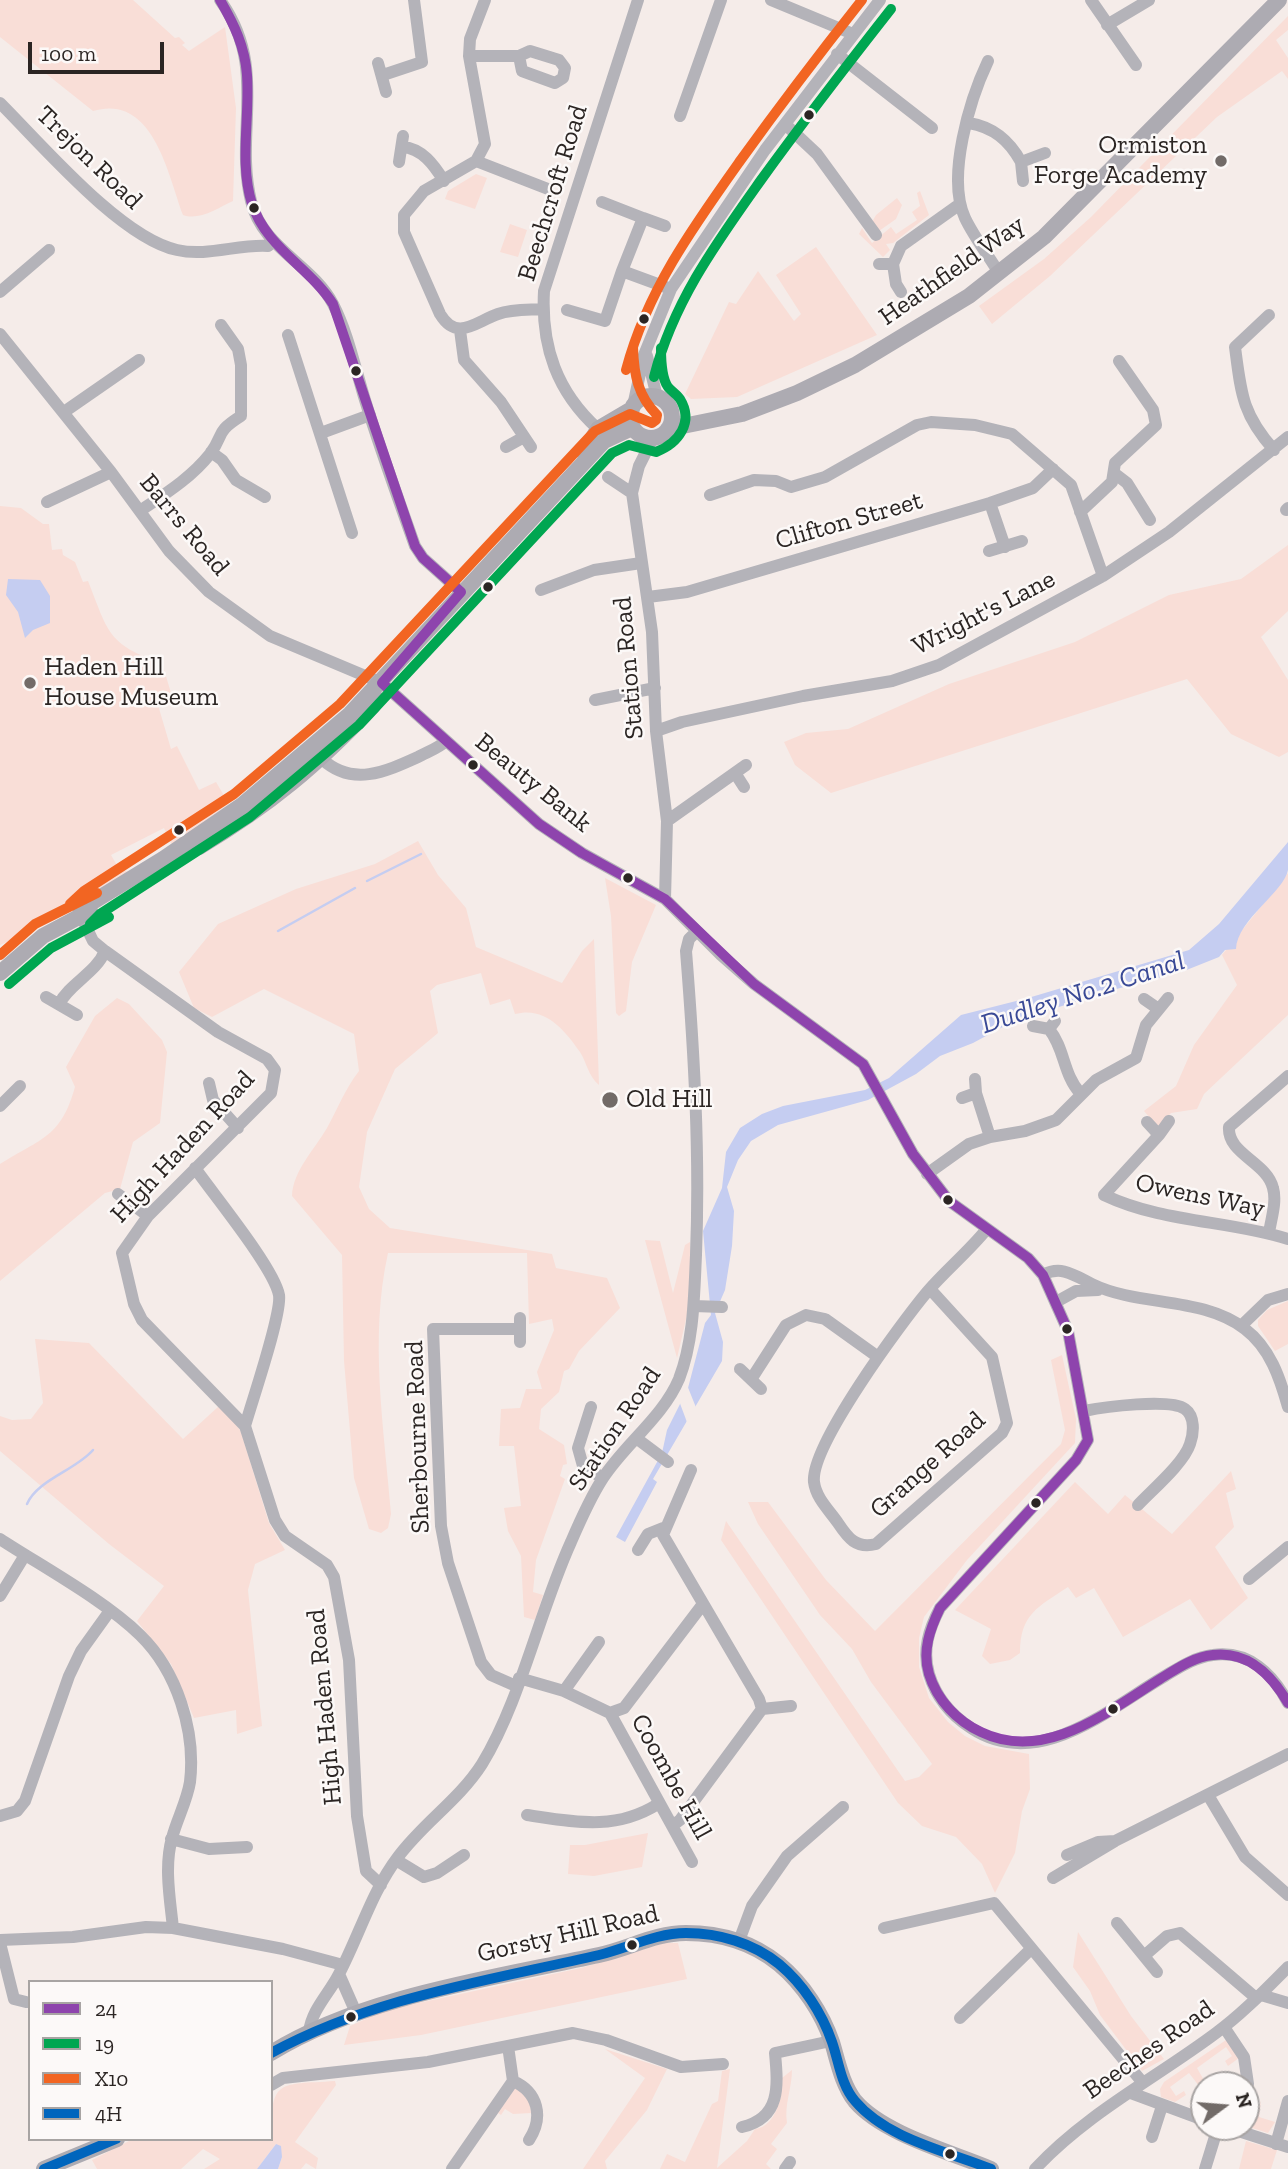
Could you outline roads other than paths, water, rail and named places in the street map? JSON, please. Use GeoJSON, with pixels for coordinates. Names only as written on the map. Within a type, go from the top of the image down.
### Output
{"type":"FeatureCollection","features":[{"type":"Feature","properties":{"kind":"main road","name":"Heathfield Way"},"geometry":{"type":"LineString","coordinates":[[668,429],[742,414],[797,393],[855,365],[915,331],[999,273],[1044,237],[1114,169],[1273,3]]}},
{"type":"Feature","properties":{"kind":"main road"},"geometry":{"type":"LineString","coordinates":[[582,466],[584,453],[598,429],[645,398],[657,397],[665,401],[672,420],[668,429],[653,438],[638,434],[632,428],[633,408]]}},
{"type":"Feature","properties":{"kind":"main road","name":"Heathfield Way"},"geometry":{"type":"LineString","coordinates":[[670,410],[711,420]]}},
{"type":"Feature","properties":{"kind":"main road"},"geometry":{"type":"LineString","coordinates":[[80,914],[91,903],[242,805],[316,744],[382,683],[461,592],[604,441],[632,428]]}},
{"type":"Feature","properties":{"kind":"main road"},"geometry":{"type":"LineString","coordinates":[[0,973],[43,936],[80,914],[96,909],[247,819],[322,759],[373,706],[382,683]]}},
{"type":"Feature","properties":{"kind":"main road","name":"Gorsty Hill Road"},"geometry":{"type":"LineString","coordinates":[[273,2052],[309,2032],[413,1996],[600,1955],[663,1935],[697,1933],[739,1941],[779,1965],[796,1981],[817,2010],[831,2040],[847,2089],[867,2113],[914,2137],[991,2169]]}},
{"type":"Feature","properties":{"kind":"main road"},"geometry":{"type":"LineString","coordinates":[[44,2169],[112,2141]]}},
{"type":"Feature","properties":{"kind":"street"},"geometry":{"type":"LineString","coordinates":[[220,0],[237,26],[246,61],[249,90],[247,186],[251,206],[264,232],[331,301],[415,546],[423,558],[461,592]]}},
{"type":"Feature","properties":{"kind":"street"},"geometry":{"type":"LineString","coordinates":[[386,92],[381,69],[422,62],[414,0]]}},
{"type":"Feature","properties":{"kind":"street"},"geometry":{"type":"LineString","coordinates":[[460,330],[444,321],[440,314],[402,223],[404,215],[425,191],[476,161],[485,144],[486,133],[472,84],[469,56],[470,39],[485,0]]}},
{"type":"Feature","properties":{"kind":"street","name":"Beechcroft Road"},"geometry":{"type":"LineString","coordinates":[[598,429],[575,408],[561,385],[552,362],[543,309],[544,291],[638,0]]}},
{"type":"Feature","properties":{"kind":"street"},"geometry":{"type":"LineString","coordinates":[[680,116],[721,0]]}},
{"type":"Feature","properties":{"kind":"street"},"geometry":{"type":"LineString","coordinates":[[771,0],[853,34]]}},
{"type":"Feature","properties":{"kind":"street"},"geometry":{"type":"LineString","coordinates":[[633,408],[655,323],[671,289],[708,231],[785,124],[880,0]]}},
{"type":"Feature","properties":{"kind":"street"},"geometry":{"type":"LineString","coordinates":[[1091,0],[1136,65]]}},
{"type":"Feature","properties":{"kind":"street"},"geometry":{"type":"LineString","coordinates":[[1107,25],[1149,0]]}},
{"type":"Feature","properties":{"kind":"street"},"geometry":{"type":"LineString","coordinates":[[837,54],[926,129]]}},
{"type":"Feature","properties":{"kind":"street"},"geometry":{"type":"LineString","coordinates":[[469,56],[519,56]]}},
{"type":"Feature","properties":{"kind":"street"},"geometry":{"type":"LineString","coordinates":[[988,61],[971,83],[968,123],[958,169],[960,204],[965,218],[999,273]]}},
{"type":"Feature","properties":{"kind":"street","name":"Trejon Road"},"geometry":{"type":"LineString","coordinates":[[0,103],[115,217],[146,240],[177,250],[202,252],[268,246],[273,242]]}},
{"type":"Feature","properties":{"kind":"street"},"geometry":{"type":"LineString","coordinates":[[968,123],[991,128],[1010,146],[1021,162],[1023,181]]}},
{"type":"Feature","properties":{"kind":"street"},"geometry":{"type":"LineString","coordinates":[[785,124],[817,154],[876,235]]}},
{"type":"Feature","properties":{"kind":"street"},"geometry":{"type":"LineString","coordinates":[[399,162],[402,141],[429,160],[444,181]]}},
{"type":"Feature","properties":{"kind":"street"},"geometry":{"type":"LineString","coordinates":[[1021,162],[1045,153]]}},
{"type":"Feature","properties":{"kind":"street"},"geometry":{"type":"LineString","coordinates":[[476,161],[548,189]]}},
{"type":"Feature","properties":{"kind":"street"},"geometry":{"type":"LineString","coordinates":[[602,202],[665,226]]}},
{"type":"Feature","properties":{"kind":"street"},"geometry":{"type":"LineString","coordinates":[[901,292],[896,284],[893,264],[901,246],[960,204]]}},
{"type":"Feature","properties":{"kind":"street"},"geometry":{"type":"LineString","coordinates":[[567,310],[605,321],[643,218]]}},
{"type":"Feature","properties":{"kind":"street"},"geometry":{"type":"LineString","coordinates":[[0,292],[49,250]]}},
{"type":"Feature","properties":{"kind":"street"},"geometry":{"type":"LineString","coordinates":[[879,264],[893,264]]}},
{"type":"Feature","properties":{"kind":"street"},"geometry":{"type":"LineString","coordinates":[[622,271],[671,289]]}},
{"type":"Feature","properties":{"kind":"street"},"geometry":{"type":"LineString","coordinates":[[460,330],[498,314],[543,309]]}},
{"type":"Feature","properties":{"kind":"street"},"geometry":{"type":"LineString","coordinates":[[1269,315],[1236,347],[1245,407],[1253,427],[1283,445]]}},
{"type":"Feature","properties":{"kind":"street"},"geometry":{"type":"LineString","coordinates":[[140,511],[184,480],[211,452],[220,431],[243,411],[237,349],[221,325]]}},
{"type":"Feature","properties":{"kind":"street"},"geometry":{"type":"LineString","coordinates":[[460,330],[460,350],[468,367],[501,402],[528,442],[506,447]]}},
{"type":"Feature","properties":{"kind":"street","name":"Barrs Road"},"geometry":{"type":"LineString","coordinates":[[0,334],[111,472],[169,551],[209,592],[239,616],[306,653],[382,683]]}},
{"type":"Feature","properties":{"kind":"street"},"geometry":{"type":"LineString","coordinates":[[288,335],[352,533]]}},
{"type":"Feature","properties":{"kind":"street"},"geometry":{"type":"LineString","coordinates":[[648,348],[647,362],[657,397]]}},
{"type":"Feature","properties":{"kind":"street"},"geometry":{"type":"LineString","coordinates":[[64,412],[139,360]]}},
{"type":"Feature","properties":{"kind":"street"},"geometry":{"type":"LineString","coordinates":[[1080,512],[1112,482],[1115,463],[1152,431],[1157,421],[1119,360]]}},
{"type":"Feature","properties":{"kind":"street"},"geometry":{"type":"LineString","coordinates":[[321,433],[370,415]]}},
{"type":"Feature","properties":{"kind":"street"},"geometry":{"type":"LineString","coordinates":[[710,495],[754,480],[776,481],[791,487],[825,477],[905,431],[931,422],[975,425],[1012,434],[1071,485],[1103,576]]}},
{"type":"Feature","properties":{"kind":"street","name":"Station Road"},"geometry":{"type":"LineString","coordinates":[[653,438],[639,466],[632,493],[648,597],[656,732],[667,821],[665,899]]}},
{"type":"Feature","properties":{"kind":"street","name":"Wright's Lane"},"geometry":{"type":"LineString","coordinates":[[656,732],[682,722],[912,676],[965,651],[1103,576],[1169,533],[1283,445]]}},
{"type":"Feature","properties":{"kind":"street"},"geometry":{"type":"LineString","coordinates":[[211,452],[222,460],[236,480],[265,497]]}},
{"type":"Feature","properties":{"kind":"street","name":"Clifton Street"},"geometry":{"type":"LineString","coordinates":[[648,597],[687,592],[990,503],[1033,488],[1053,469]]}},
{"type":"Feature","properties":{"kind":"street"},"geometry":{"type":"LineString","coordinates":[[47,502],[111,472]]}},
{"type":"Feature","properties":{"kind":"street"},"geometry":{"type":"LineString","coordinates":[[1114,473],[1127,483],[1150,520]]}},
{"type":"Feature","properties":{"kind":"street"},"geometry":{"type":"LineString","coordinates":[[608,477],[632,493]]}},
{"type":"Feature","properties":{"kind":"street"},"geometry":{"type":"LineString","coordinates":[[990,503],[1005,547]]}},
{"type":"Feature","properties":{"kind":"street"},"geometry":{"type":"LineString","coordinates":[[989,551],[1022,541]]}},
{"type":"Feature","properties":{"kind":"street"},"geometry":{"type":"LineString","coordinates":[[541,590],[594,570],[641,563]]}},
{"type":"Feature","properties":{"kind":"street","name":"Beauty Bank"},"geometry":{"type":"LineString","coordinates":[[382,683],[539,824],[582,853],[665,899],[754,984],[857,1060],[870,1073],[927,1174]]}},
{"type":"Feature","properties":{"kind":"street"},"geometry":{"type":"LineString","coordinates":[[595,700],[654,688]]}},
{"type":"Feature","properties":{"kind":"street","name":"Beauty Bank"},"geometry":{"type":"LineString","coordinates":[[322,759],[347,776],[365,776],[387,771],[446,741]]}},
{"type":"Feature","properties":{"kind":"street"},"geometry":{"type":"LineString","coordinates":[[667,821],[741,769],[744,788]]}},
{"type":"Feature","properties":{"kind":"street","name":"High Haden Road"},"geometry":{"type":"LineString","coordinates":[[80,914],[93,941],[218,1032],[271,1063],[276,1078],[271,1093],[148,1216],[125,1245],[122,1253],[138,1312],[246,1426],[275,1520],[285,1536],[327,1565],[334,1577],[349,1660],[357,1816],[366,1871],[381,1885]]}},
{"type":"Feature","properties":{"kind":"street","name":"Station Road"},"geometry":{"type":"LineString","coordinates":[[309,2032],[311,2019],[341,1970],[381,1885],[396,1860],[457,1795],[482,1763],[501,1727],[558,1571],[603,1478],[678,1382],[698,1306],[695,1070],[686,951],[689,939],[697,931]]}},
{"type":"Feature","properties":{"kind":"street"},"geometry":{"type":"LineString","coordinates":[[59,1004],[66,991],[101,961],[105,951]]}},
{"type":"Feature","properties":{"kind":"street"},"geometry":{"type":"LineString","coordinates":[[46,997],[77,1015]]}},
{"type":"Feature","properties":{"kind":"street"},"geometry":{"type":"LineString","coordinates":[[1168,998],[1157,1008],[1146,1025],[1136,1058],[1080,1093],[1056,1120],[1025,1131],[969,1144],[927,1174],[949,1201],[1028,1258],[1043,1275],[1068,1331],[1088,1440],[1081,1455],[948,1598],[930,1627],[927,1646],[929,1673],[944,1705],[967,1726],[996,1740],[1020,1745],[1042,1743],[1073,1730],[1189,1662],[1227,1654],[1239,1656],[1262,1667],[1279,1685],[1288,1703]]}},
{"type":"Feature","properties":{"kind":"street"},"geometry":{"type":"LineString","coordinates":[[1144,999],[1157,1008]]}},
{"type":"Feature","properties":{"kind":"street"},"geometry":{"type":"LineString","coordinates":[[1032,1026],[1052,1025],[1066,1073],[1080,1093]]}},
{"type":"Feature","properties":{"kind":"street"},"geometry":{"type":"LineString","coordinates":[[1269,1233],[1274,1189],[1269,1176],[1232,1144],[1228,1131],[1229,1127],[1288,1076]]}},
{"type":"Feature","properties":{"kind":"street"},"geometry":{"type":"LineString","coordinates":[[975,1079],[976,1093],[990,1137]]}},
{"type":"Feature","properties":{"kind":"street"},"geometry":{"type":"LineString","coordinates":[[209,1083],[213,1100],[238,1128]]}},
{"type":"Feature","properties":{"kind":"street"},"geometry":{"type":"LineString","coordinates":[[0,1106],[20,1086]]}},
{"type":"Feature","properties":{"kind":"street"},"geometry":{"type":"LineString","coordinates":[[962,1098],[976,1093]]}},
{"type":"Feature","properties":{"kind":"street"},"geometry":{"type":"LineString","coordinates":[[1147,1122],[1159,1135],[1169,1121]]}},
{"type":"Feature","properties":{"kind":"street","name":"Owens Way"},"geometry":{"type":"LineString","coordinates":[[1159,1135],[1104,1195],[1134,1208],[1182,1220],[1269,1233],[1288,1239]]}},
{"type":"Feature","properties":{"kind":"street"},"geometry":{"type":"LineString","coordinates":[[195,1168],[269,1273],[278,1293],[276,1313],[246,1426]]}},
{"type":"Feature","properties":{"kind":"street"},"geometry":{"type":"LineString","coordinates":[[1274,1189],[1288,1186]]}},
{"type":"Feature","properties":{"kind":"street"},"geometry":{"type":"LineString","coordinates":[[118,1195],[148,1216]]}},
{"type":"Feature","properties":{"kind":"street","name":"Grange Road"},"geometry":{"type":"LineString","coordinates":[[930,1289],[992,1357],[1007,1423],[1002,1433],[876,1544],[867,1546],[849,1538],[817,1494],[814,1479],[816,1467],[829,1438],[878,1357],[930,1289],[986,1230]]}},
{"type":"Feature","properties":{"kind":"street"},"geometry":{"type":"LineString","coordinates":[[1043,1275],[1057,1269],[1063,1270],[1105,1291]]}},
{"type":"Feature","properties":{"kind":"street"},"geometry":{"type":"LineString","coordinates":[[1056,1302],[1076,1291],[1105,1291],[1215,1312],[1241,1326],[1256,1339],[1281,1381],[1288,1407]]}},
{"type":"Feature","properties":{"kind":"street"},"geometry":{"type":"LineString","coordinates":[[1241,1326],[1268,1300],[1288,1294]]}},
{"type":"Feature","properties":{"kind":"street"},"geometry":{"type":"LineString","coordinates":[[698,1306],[722,1307]]}},
{"type":"Feature","properties":{"kind":"street"},"geometry":{"type":"LineString","coordinates":[[752,1378],[786,1325],[806,1314],[825,1319],[878,1357]]}},
{"type":"Feature","properties":{"kind":"street","name":"Sherbourne Road"},"geometry":{"type":"LineString","coordinates":[[517,1682],[491,1675],[481,1662],[448,1563],[437,1491],[433,1329],[520,1330]]}},
{"type":"Feature","properties":{"kind":"street"},"geometry":{"type":"LineString","coordinates":[[740,1369],[761,1389]]}},
{"type":"Feature","properties":{"kind":"street"},"geometry":{"type":"LineString","coordinates":[[1084,1411],[1113,1405],[1151,1404],[1183,1407],[1189,1413],[1193,1422],[1190,1445],[1138,1505]]}},
{"type":"Feature","properties":{"kind":"street"},"geometry":{"type":"LineString","coordinates":[[591,1407],[578,1448],[583,1466],[603,1478]]}},
{"type":"Feature","properties":{"kind":"street"},"geometry":{"type":"LineString","coordinates":[[636,1438],[653,1454],[668,1462]]}},
{"type":"Feature","properties":{"kind":"street"},"geometry":{"type":"LineString","coordinates":[[691,1470],[663,1528],[667,1544],[759,1699],[762,1709]]}},
{"type":"Feature","properties":{"kind":"street"},"geometry":{"type":"LineString","coordinates":[[638,1550],[648,1534],[663,1528]]}},
{"type":"Feature","properties":{"kind":"street"},"geometry":{"type":"LineString","coordinates":[[0,1539],[141,1636],[173,1682],[184,1711],[191,1757],[190,1783],[171,1839],[168,1863],[173,1928]]}},
{"type":"Feature","properties":{"kind":"street"},"geometry":{"type":"LineString","coordinates":[[1249,1579],[1288,1547]]}},
{"type":"Feature","properties":{"kind":"street"},"geometry":{"type":"LineString","coordinates":[[0,1597],[25,1555]]}},
{"type":"Feature","properties":{"kind":"street"},"geometry":{"type":"LineString","coordinates":[[517,1682],[564,1691],[610,1713],[624,1708],[703,1604]]}},
{"type":"Feature","properties":{"kind":"street"},"geometry":{"type":"LineString","coordinates":[[0,1816],[17,1811],[25,1801],[69,1676],[81,1651],[109,1612]]}},
{"type":"Feature","properties":{"kind":"street"},"geometry":{"type":"LineString","coordinates":[[564,1691],[582,1651],[599,1642]]}},
{"type":"Feature","properties":{"kind":"street"},"geometry":{"type":"LineString","coordinates":[[672,1826],[680,1820],[762,1709],[790,1706]]}},
{"type":"Feature","properties":{"kind":"street","name":"Coombe Hill"},"geometry":{"type":"LineString","coordinates":[[610,1713],[692,1862]]}},
{"type":"Feature","properties":{"kind":"street"},"geometry":{"type":"LineString","coordinates":[[1053,1878],[1115,1841],[1288,1754]]}},
{"type":"Feature","properties":{"kind":"street"},"geometry":{"type":"LineString","coordinates":[[1208,1795],[1245,1857],[1288,1895]]}},
{"type":"Feature","properties":{"kind":"street"},"geometry":{"type":"LineString","coordinates":[[527,1815],[592,1825],[629,1819],[658,1804]]}},
{"type":"Feature","properties":{"kind":"street"},"geometry":{"type":"LineString","coordinates":[[739,1941],[752,1906],[787,1856],[843,1807]]}},
{"type":"Feature","properties":{"kind":"street"},"geometry":{"type":"LineString","coordinates":[[171,1839],[209,1849],[247,1847]]}},
{"type":"Feature","properties":{"kind":"street"},"geometry":{"type":"LineString","coordinates":[[1067,1855],[1098,1842],[1115,1841]]}},
{"type":"Feature","properties":{"kind":"street"},"geometry":{"type":"LineString","coordinates":[[396,1860],[424,1877],[437,1873],[464,1855]]}},
{"type":"Feature","properties":{"kind":"street"},"geometry":{"type":"LineString","coordinates":[[884,1928],[993,1903],[1143,2083]]}},
{"type":"Feature","properties":{"kind":"street"},"geometry":{"type":"LineString","coordinates":[[1117,1923],[1157,1972]]}},
{"type":"Feature","properties":{"kind":"street"},"geometry":{"type":"LineString","coordinates":[[26,2002],[14,1999],[0,1941],[73,1937],[146,1927],[173,1928],[283,1949],[341,1970],[357,2015]]}},
{"type":"Feature","properties":{"kind":"street"},"geometry":{"type":"LineString","coordinates":[[1144,1956],[1167,1936],[1180,1933],[1259,1996],[1288,2003]]}},
{"type":"Feature","properties":{"kind":"street"},"geometry":{"type":"LineString","coordinates":[[960,2018],[1031,1949]]}},
{"type":"Feature","properties":{"kind":"street","name":"Beeches Road"},"geometry":{"type":"LineString","coordinates":[[1035,2169],[1056,2147],[1097,2113],[1131,2093],[1224,2027],[1288,1967]]}},
{"type":"Feature","properties":{"kind":"street"},"geometry":{"type":"LineString","coordinates":[[1224,2027],[1244,2057],[1246,2071]]}},
{"type":"Feature","properties":{"kind":"street"},"geometry":{"type":"LineString","coordinates":[[273,2084],[283,2078],[428,2062],[573,2033],[620,2045],[681,2067],[723,2064]]}},
{"type":"Feature","properties":{"kind":"street"},"geometry":{"type":"LineString","coordinates":[[742,2127],[757,2123],[774,2101],[778,2086],[775,2053],[831,2040]]}},
{"type":"Feature","properties":{"kind":"street"},"geometry":{"type":"LineString","coordinates":[[452,2169],[513,2081],[508,2046]]}},
{"type":"Feature","properties":{"kind":"street"},"geometry":{"type":"LineString","coordinates":[[513,2081],[525,2086],[537,2107],[537,2128],[529,2140]]}},
{"type":"Feature","properties":{"kind":"street"},"geometry":{"type":"LineString","coordinates":[[1131,2093],[1190,2115]]}},
{"type":"Feature","properties":{"kind":"street"},"geometry":{"type":"LineString","coordinates":[[1260,2138],[1282,2145],[1288,2101]]}},
{"type":"Feature","properties":{"kind":"street"},"geometry":{"type":"LineString","coordinates":[[1152,2137],[1162,2106]]}},
{"type":"Feature","properties":{"kind":"street"},"geometry":{"type":"LineString","coordinates":[[1205,2169],[1214,2141]]}},
{"type":"Feature","properties":{"kind":"water"},"geometry":{"type":"Polygon","coordinates":[[[8,579],[40,580],[50,596],[50,623],[33,630],[25,638],[18,612],[6,595],[8,579]]]}},
{"type":"Feature","properties":{"kind":"water","name":"Dudley No.2 Canal"},"geometry":{"type":"Polygon","coordinates":[[[1288,842],[1288,870],[1285,879],[1244,928],[1236,949],[1225,950],[1219,957],[1184,971],[1109,991],[1012,1022],[973,1043],[940,1056],[916,1074],[868,1100],[778,1125],[751,1141],[738,1160],[727,1187],[734,1211],[732,1246],[725,1290],[715,1313],[723,1342],[722,1361],[653,1479],[657,1482],[625,1542],[616,1537],[662,1453],[667,1430],[688,1388],[705,1323],[711,1315],[703,1231],[722,1188],[726,1152],[740,1128],[762,1114],[783,1106],[865,1090],[889,1078],[961,1015],[1189,950],[1219,924],[1288,842]]]}},
{"type":"Feature","properties":{"kind":"water"},"geometry":{"type":"Polygon","coordinates":[[[276,2144],[281,2146],[282,2157],[278,2169],[257,2169],[276,2144]]]}},
{"type":"Feature","properties":{"kind":"waterway"},"geometry":{"type":"LineString","coordinates":[[367,881],[421,854]]}},
{"type":"Feature","properties":{"kind":"waterway"},"geometry":{"type":"LineString","coordinates":[[278,931],[355,888]]}},
{"type":"Feature","properties":{"kind":"waterway"},"geometry":{"type":"LineString","coordinates":[[27,1504],[39,1488],[77,1464],[93,1450]]}},
{"type":"Feature","properties":{"kind":"place","name":"Ormiston Forge Academy"},"geometry":{"type":"Point","coordinates":[1221,161]}},
{"type":"Feature","properties":{"kind":"place","name":"Haden Hill House Museum"},"geometry":{"type":"Point","coordinates":[30,683]}},
{"type":"Feature","properties":{"kind":"place","name":"Old Hill"},"geometry":{"type":"Point","coordinates":[610,1100]}}]}
